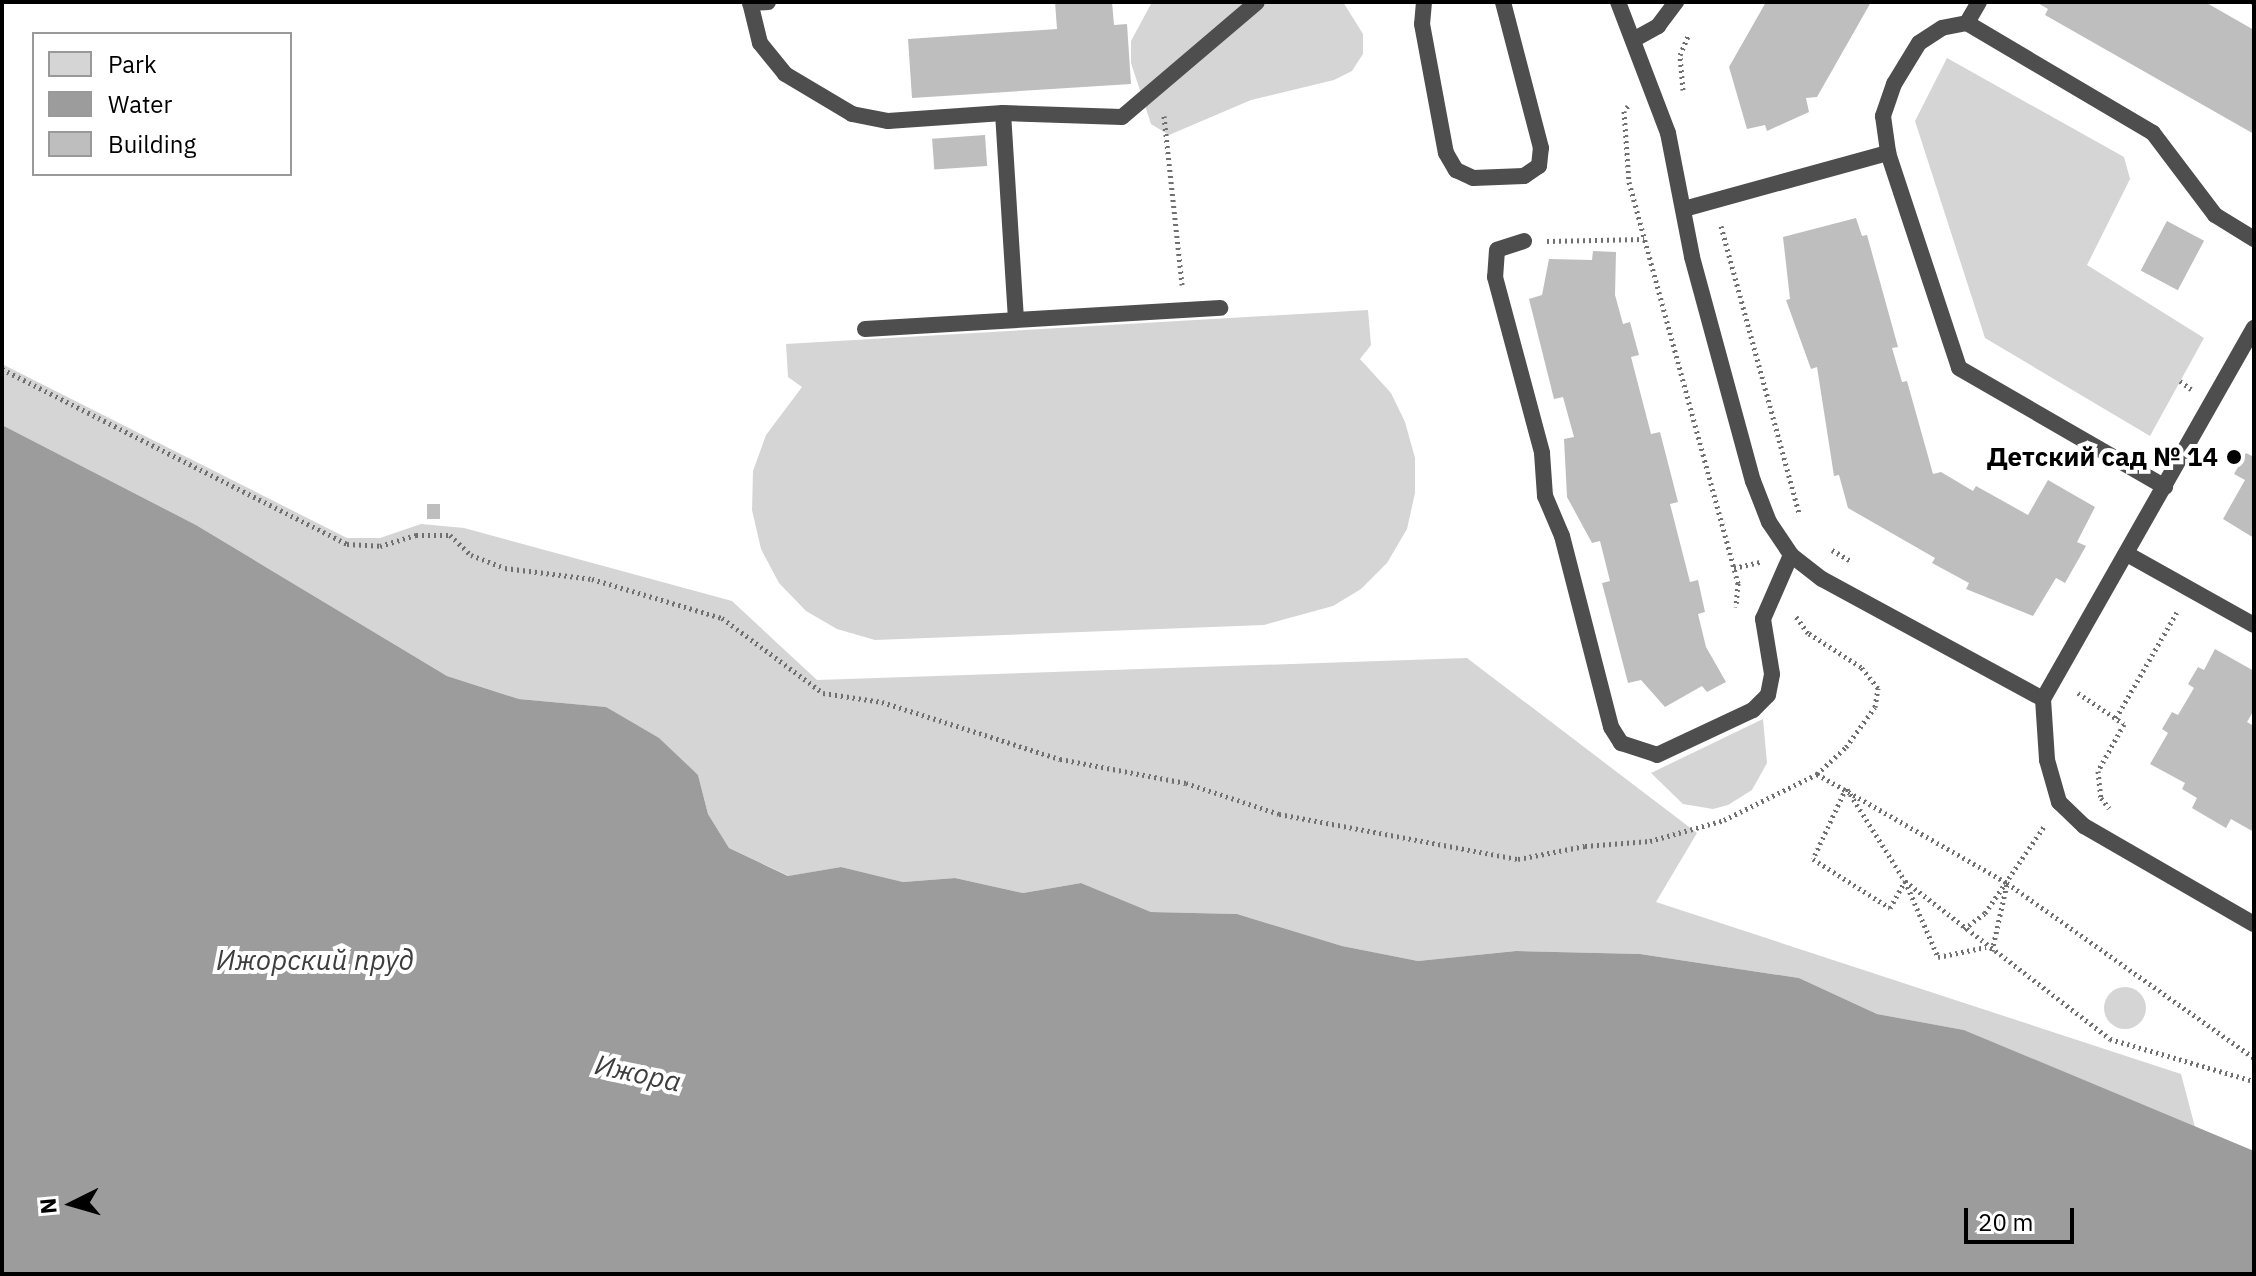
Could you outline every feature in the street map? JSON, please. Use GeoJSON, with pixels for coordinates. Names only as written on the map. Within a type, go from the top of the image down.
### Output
{"type":"FeatureCollection","features":[{"type":"Feature","properties":{"kind":"lane"},"geometry":{"type":"LineString","coordinates":[[768,2],[750,2],[760,43],[785,74],[852,114],[888,121],[1003,113],[1122,117],[1257,2]]}},
{"type":"Feature","properties":{"kind":"lane"},"geometry":{"type":"LineString","coordinates":[[1424,2],[1422,24],[1446,153],[1456,170],[1473,178],[1524,176],[1539,166],[1541,148],[1503,2]]}},
{"type":"Feature","properties":{"kind":"lane"},"geometry":{"type":"LineString","coordinates":[[1618,2],[1668,133],[1692,257],[1753,481],[1769,522],[1791,555],[1822,579],[2043,699]]}},
{"type":"Feature","properties":{"kind":"lane"},"geometry":{"type":"LineString","coordinates":[[1633,40],[1658,26],[1676,2]]}},
{"type":"Feature","properties":{"kind":"lane"},"geometry":{"type":"LineString","coordinates":[[1967,23],[1979,2]]}},
{"type":"Feature","properties":{"kind":"lane"},"geometry":{"type":"LineString","coordinates":[[2165,487],[1959,368],[1888,153],[1883,116],[1894,84],[1919,43],[1942,28],[1967,23],[2153,133],[2215,215],[2254,239]]}},
{"type":"Feature","properties":{"kind":"lane"},"geometry":{"type":"LineString","coordinates":[[1003,113],[1016,320]]}},
{"type":"Feature","properties":{"kind":"lane"},"geometry":{"type":"LineString","coordinates":[[1684,209],[1888,153]]}},
{"type":"Feature","properties":{"kind":"lane"},"geometry":{"type":"LineString","coordinates":[[1532,241],[1508,242],[1497,250],[1495,277],[1542,453],[1551,516],[1562,536],[1611,727],[1621,743],[1657,755],[1753,710],[1768,695],[1772,674],[1763,619],[1791,555]]}},
{"type":"Feature","properties":{"kind":"lane"},"geometry":{"type":"LineString","coordinates":[[865,329],[1220,308]]}},
{"type":"Feature","properties":{"kind":"lane"},"geometry":{"type":"LineString","coordinates":[[2254,328],[2043,699],[2047,760],[2059,802],[2084,826],[2254,924]]}},
{"type":"Feature","properties":{"kind":"lane"},"geometry":{"type":"LineString","coordinates":[[2127,554],[2254,625]]}},
{"type":"Feature","properties":{"kind":"path"},"geometry":{"type":"LineString","coordinates":[[1683,94],[1680,55],[1693,27]]}},
{"type":"Feature","properties":{"kind":"path"},"geometry":{"type":"LineString","coordinates":[[1648,79],[1624,111],[1629,182],[1738,583],[1736,612]]}},
{"type":"Feature","properties":{"kind":"path"},"geometry":{"type":"LineString","coordinates":[[1122,117],[1164,116],[1185,310]]}},
{"type":"Feature","properties":{"kind":"path"},"geometry":{"type":"LineString","coordinates":[[1714,200],[1802,519]]}},
{"type":"Feature","properties":{"kind":"path"},"geometry":{"type":"LineString","coordinates":[[1532,241],[1644,239]]}},
{"type":"Feature","properties":{"kind":"path"},"geometry":{"type":"LineString","coordinates":[[2,369],[347,544],[363,547],[416,535],[450,535],[471,555],[505,568],[592,579],[722,618],[823,693],[882,702],[1060,759],[1186,783],[1279,814],[1518,859],[1585,846],[1650,841],[1724,820],[1817,774],[1846,747],[1875,707],[1878,688],[1861,667],[1799,624],[1778,583]]}},
{"type":"Feature","properties":{"kind":"path"},"geometry":{"type":"LineString","coordinates":[[1823,544],[1857,564]]}},
{"type":"Feature","properties":{"kind":"path"},"geometry":{"type":"LineString","coordinates":[[2116,718],[2183,601]]}},
{"type":"Feature","properties":{"kind":"path"},"geometry":{"type":"LineString","coordinates":[[2056,677],[2124,724],[2098,771],[2098,785],[2108,807],[2118,813]]}},
{"type":"Feature","properties":{"kind":"path"},"geometry":{"type":"LineString","coordinates":[[1817,774],[2007,883],[2254,1058]]}},
{"type":"Feature","properties":{"kind":"path"},"geometry":{"type":"LineString","coordinates":[[1846,788],[1813,859],[1890,908],[1905,881]]}},
{"type":"Feature","properties":{"kind":"path"},"geometry":{"type":"LineString","coordinates":[[1846,788],[1905,881],[1938,957],[1989,949]]}},
{"type":"Feature","properties":{"kind":"path"},"geometry":{"type":"LineString","coordinates":[[1905,881],[1989,949],[2110,1039],[2254,1081]]}},
{"type":"Feature","properties":{"kind":"path"},"geometry":{"type":"LineString","coordinates":[[1964,929],[1985,913],[2007,883]]}},
{"type":"Feature","properties":{"kind":"path"},"geometry":{"type":"LineString","coordinates":[[1989,949],[2007,883]]}},
{"type":"Feature","properties":{"kind":"green space"},"geometry":{"type":"Polygon","coordinates":[[[1152,2],[1343,2],[1363,34],[1363,54],[1352,71],[1334,80],[1251,100],[1169,135],[1151,124],[1131,63],[1131,41],[1152,2]]]}},
{"type":"Feature","properties":{"kind":"green space"},"geometry":{"type":"Polygon","coordinates":[[[1947,58],[2124,157],[2130,179],[2087,265],[2204,338],[2150,436],[1985,338],[1915,121],[1947,58]]]}},
{"type":"Feature","properties":{"kind":"green space"},"geometry":{"type":"Polygon","coordinates":[[[1368,310],[1371,345],[1360,359],[1391,393],[1405,422],[1415,458],[1415,493],[1407,529],[1387,563],[1361,589],[1333,606],[1264,625],[875,640],[837,629],[806,611],[779,583],[761,549],[752,510],[753,471],[766,435],[802,387],[788,377],[786,344],[1368,310]]]}},
{"type":"Feature","properties":{"kind":"green space"},"geometry":{"type":"Polygon","coordinates":[[[2,364],[347,538],[380,538],[421,524],[464,528],[732,601],[817,680],[1467,658],[1697,833],[1656,902],[2181,1074],[2195,1127],[1964,1030],[1877,1014],[1799,978],[1640,954],[1516,951],[1418,961],[1342,946],[1237,914],[1151,912],[1081,883],[1023,893],[955,878],[903,882],[841,867],[789,876],[729,848],[708,814],[698,775],[606,707],[519,699],[447,676],[196,525],[2,425],[2,364]]]}},
{"type":"Feature","properties":{"kind":"green space"},"geometry":{"type":"Polygon","coordinates":[[[1763,719],[1767,763],[1752,790],[1728,805],[1713,809],[1683,804],[1651,773],[1763,719]]]}},
{"type":"Feature","properties":{"kind":"green space"},"geometry":{"type":"Polygon","coordinates":[[[2125,987],[2140,993],[2146,1008],[2140,1023],[2125,1029],[2110,1023],[2104,1008],[2110,993],[2125,987]]]}},
{"type":"Feature","properties":{"kind":"water","name":"Ижорский пруд"},"geometry":{"type":"Polygon","coordinates":[[[2,425],[196,525],[447,676],[519,699],[606,707],[659,738],[698,775],[708,814],[729,848],[788,876],[841,867],[903,882],[955,878],[1023,893],[1081,883],[1151,912],[1237,914],[1342,946],[1418,961],[1516,951],[1640,954],[1799,978],[1877,1014],[1964,1030],[2254,1151],[2254,1274],[2,1274],[2,425]]]}},
{"type":"Feature","properties":{"kind":"building"},"geometry":{"type":"Polygon","coordinates":[[[1055,2],[1112,2],[1114,25],[1127,24],[1131,84],[912,98],[908,39],[1057,29],[1055,2]]]}},
{"type":"Feature","properties":{"kind":"building"},"geometry":{"type":"Polygon","coordinates":[[[1766,2],[1871,2],[1817,97],[1806,98],[1809,112],[1767,131],[1765,125],[1747,129],[1729,67],[1766,2]]]}},
{"type":"Feature","properties":{"kind":"building"},"geometry":{"type":"Polygon","coordinates":[[[2036,2],[2205,2],[2254,30],[2254,134],[2045,15],[2048,9],[2036,2]]]}},
{"type":"Feature","properties":{"kind":"building"},"geometry":{"type":"Polygon","coordinates":[[[985,135],[987,166],[934,170],[932,139],[985,135]]]}},
{"type":"Feature","properties":{"kind":"building"},"geometry":{"type":"Polygon","coordinates":[[[1856,218],[1862,236],[1867,235],[1898,347],[1892,348],[1902,382],[1907,381],[1933,474],[1941,472],[1973,491],[1976,486],[2028,515],[2048,480],[2095,507],[2077,542],[2086,546],[2065,583],[2056,578],[2033,616],[1966,589],[1969,583],[1932,563],[1935,558],[1848,508],[1839,475],[1834,476],[1817,367],[1811,369],[1786,300],[1790,299],[1783,237],[1856,218]]]}},
{"type":"Feature","properties":{"kind":"building"},"geometry":{"type":"Polygon","coordinates":[[[2167,221],[2204,241],[2178,290],[2141,270],[2167,221]]]}},
{"type":"Feature","properties":{"kind":"building"},"geometry":{"type":"Polygon","coordinates":[[[1593,251],[1616,252],[1615,295],[1623,324],[1630,322],[1639,355],[1631,357],[1651,434],[1660,432],[1678,502],[1670,504],[1690,582],[1698,580],[1705,612],[1698,614],[1706,647],[1726,682],[1707,692],[1702,686],[1665,707],[1641,680],[1628,683],[1602,583],[1610,581],[1600,541],[1592,543],[1567,497],[1564,439],[1574,437],[1563,397],[1554,399],[1529,299],[1542,295],[1549,259],[1592,260],[1593,251]]]}},
{"type":"Feature","properties":{"kind":"building"},"geometry":{"type":"Polygon","coordinates":[[[2246,453],[2254,457],[2254,538],[2223,519],[2245,480],[2234,474],[2246,453]]]}},
{"type":"Feature","properties":{"kind":"building"},"geometry":{"type":"Polygon","coordinates":[[[427,504],[440,504],[440,519],[427,519],[427,504]]]}},
{"type":"Feature","properties":{"kind":"building"},"geometry":{"type":"Polygon","coordinates":[[[2215,649],[2254,671],[2254,710],[2247,722],[2254,726],[2254,832],[2231,819],[2226,828],[2192,808],[2197,798],[2182,789],[2185,783],[2150,764],[2168,733],[2162,729],[2172,712],[2178,715],[2194,688],[2188,684],[2198,667],[2204,670],[2215,649]]]}},
{"type":"Feature","properties":{"kind":"place","name":"Детский сад № 14"},"geometry":{"type":"Point","coordinates":[2234,457]}},
{"type":"Feature","properties":{"kind":"water label","name":"Ижора"},"geometry":{"type":"Point","coordinates":[638,1073]}}]}
